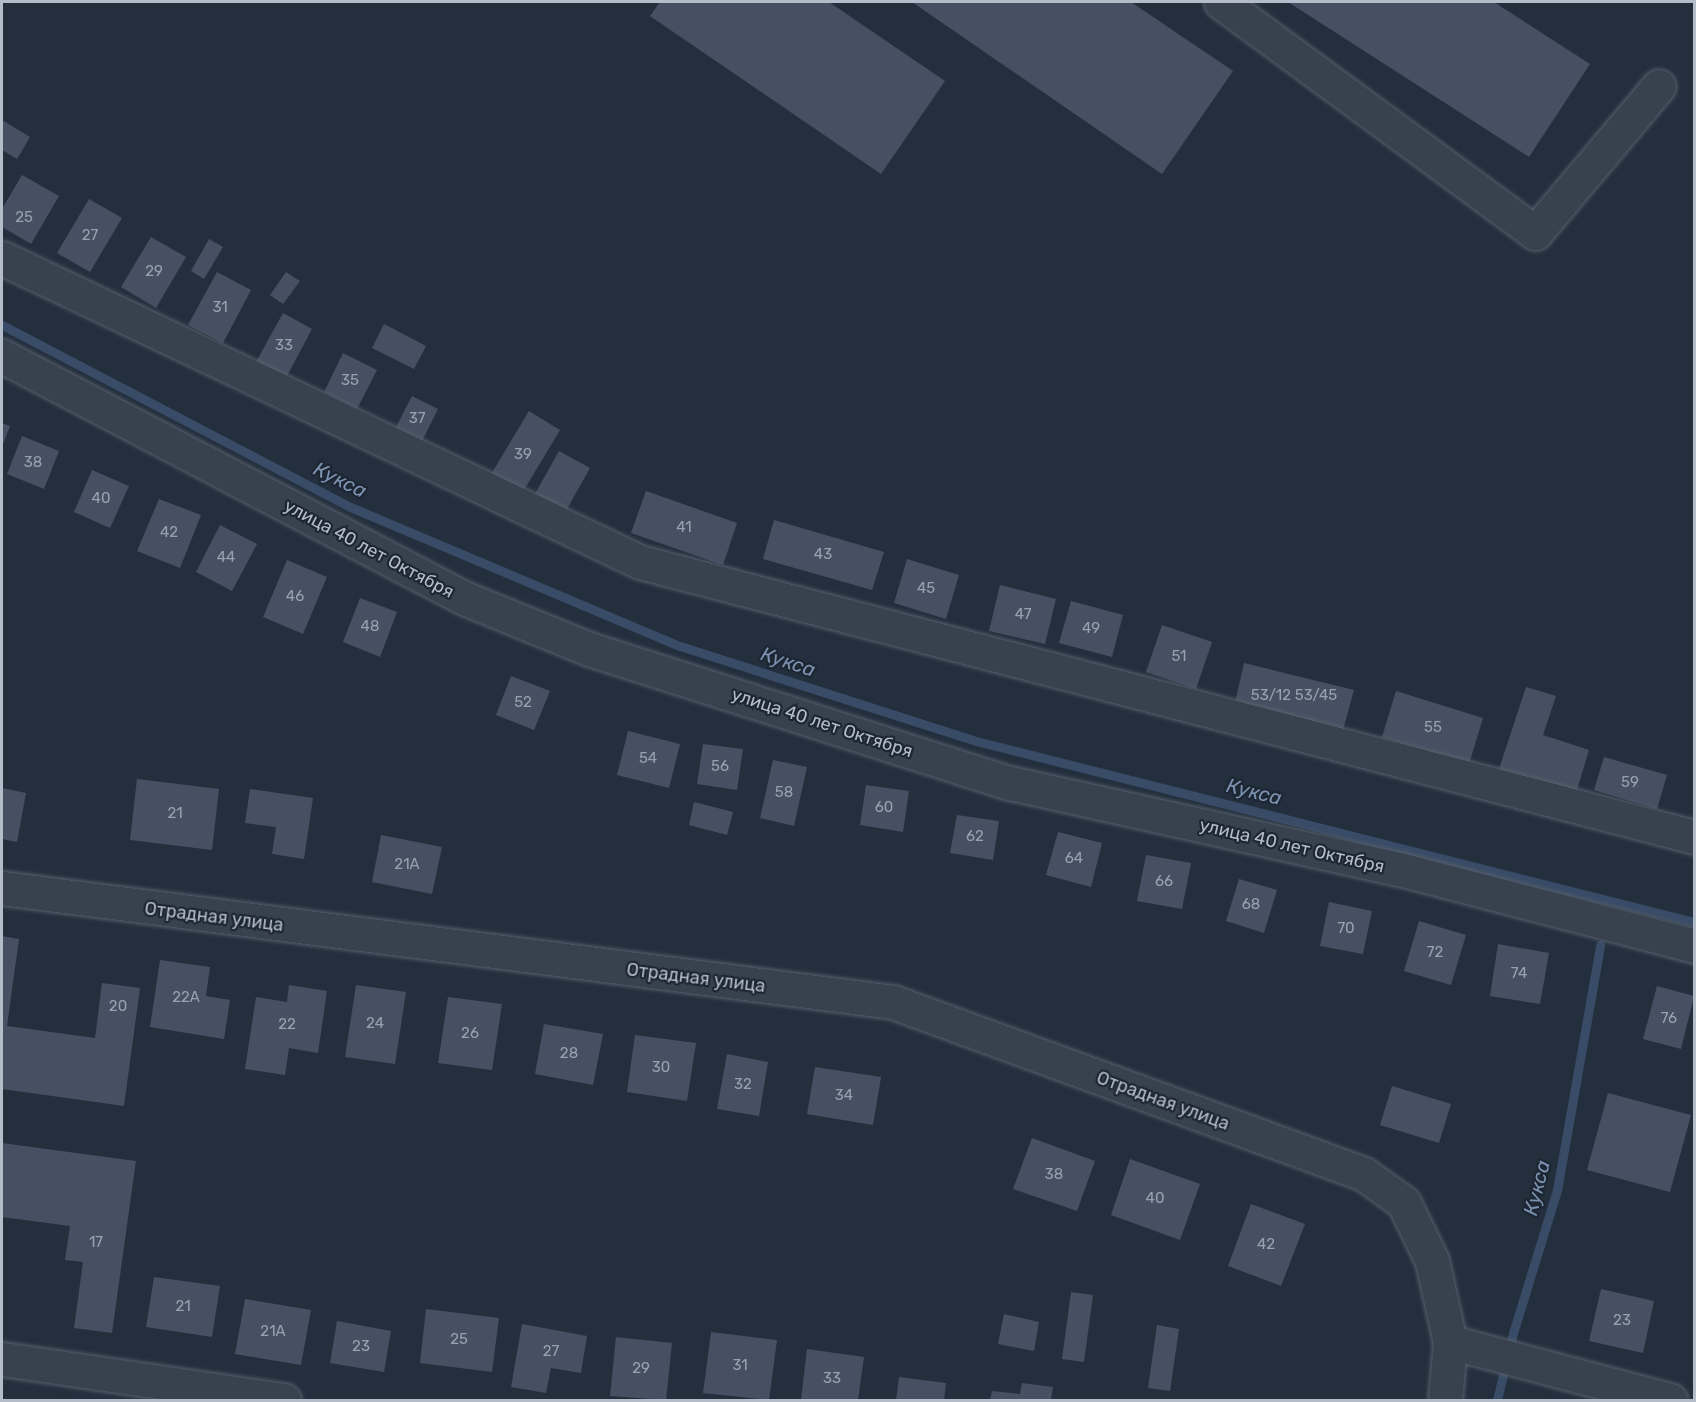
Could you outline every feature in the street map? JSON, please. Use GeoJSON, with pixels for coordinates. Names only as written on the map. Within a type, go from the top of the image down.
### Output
{"type":"FeatureCollection","features":[{"type":"Feature","properties":{"kind":"street"},"geometry":{"type":"LineString","coordinates":[[1221,2],[1535,233],[1659,86]]}},
{"type":"Feature","properties":{"kind":"street"},"geometry":{"type":"LineString","coordinates":[[2,258],[640,562],[1695,837]]}},
{"type":"Feature","properties":{"kind":"street","name":"улица 40 лет Октября"},"geometry":{"type":"LineString","coordinates":[[2,356],[464,598],[589,649],[1010,783],[1399,869],[1695,946]]}},
{"type":"Feature","properties":{"kind":"street","name":"Отрадная улица"},"geometry":{"type":"LineString","coordinates":[[2,888],[893,1002],[1364,1174],[1404,1203],[1432,1261],[1450,1342],[1445,1401]]}},
{"type":"Feature","properties":{"kind":"street"},"geometry":{"type":"LineString","coordinates":[[1450,1342],[1670,1401]]}},
{"type":"Feature","properties":{"kind":"street"},"geometry":{"type":"LineString","coordinates":[[2,1359],[284,1401]]}},
{"type":"Feature","properties":{"kind":"building"},"geometry":{"type":"Polygon","coordinates":[[[660,2],[829,2],[945,81],[881,174],[650,16],[660,2]]]}},
{"type":"Feature","properties":{"kind":"building"},"geometry":{"type":"Polygon","coordinates":[[[912,2],[1131,2],[1233,71],[1162,174],[912,2]]]}},
{"type":"Feature","properties":{"kind":"building"},"geometry":{"type":"Polygon","coordinates":[[[1288,2],[1494,2],[1590,64],[1529,157],[1288,2]]]}},
{"type":"Feature","properties":{"kind":"building"},"geometry":{"type":"Polygon","coordinates":[[[2,120],[30,137],[17,159],[2,150],[2,120]]]}},
{"type":"Feature","properties":{"kind":"building"},"geometry":{"type":"Polygon","coordinates":[[[22,175],[59,196],[31,244],[2,227],[2,209],[22,175]]]}},
{"type":"Feature","properties":{"kind":"building"},"geometry":{"type":"Polygon","coordinates":[[[89,199],[122,218],[90,272],[57,253],[89,199]]]}},
{"type":"Feature","properties":{"kind":"building"},"geometry":{"type":"Polygon","coordinates":[[[151,237],[186,257],[156,308],[121,287],[151,237]]]}},
{"type":"Feature","properties":{"kind":"building"},"geometry":{"type":"Polygon","coordinates":[[[209,239],[223,247],[204,279],[191,271],[209,239]]]}},
{"type":"Feature","properties":{"kind":"building"},"geometry":{"type":"Polygon","coordinates":[[[217,272],[251,290],[223,343],[188,325],[217,272]]]}},
{"type":"Feature","properties":{"kind":"building"},"geometry":{"type":"Polygon","coordinates":[[[286,272],[300,281],[283,304],[270,295],[286,272]]]}},
{"type":"Feature","properties":{"kind":"building"},"geometry":{"type":"Polygon","coordinates":[[[283,313],[312,329],[286,378],[256,362],[283,313]]]}},
{"type":"Feature","properties":{"kind":"building"},"geometry":{"type":"Polygon","coordinates":[[[384,324],[426,346],[414,369],[372,348],[384,324]]]}},
{"type":"Feature","properties":{"kind":"building"},"geometry":{"type":"Polygon","coordinates":[[[343,353],[377,370],[357,409],[324,392],[343,353]]]}},
{"type":"Feature","properties":{"kind":"building"},"geometry":{"type":"Polygon","coordinates":[[[412,396],[438,409],[421,443],[395,429],[412,396]]]}},
{"type":"Feature","properties":{"kind":"building"},"geometry":{"type":"Polygon","coordinates":[[[529,411],[560,430],[518,500],[487,481],[529,411]]]}},
{"type":"Feature","properties":{"kind":"building"},"geometry":{"type":"Polygon","coordinates":[[[2,423],[10,426],[2,447],[2,423]]]}},
{"type":"Feature","properties":{"kind":"building"},"geometry":{"type":"Polygon","coordinates":[[[22,436],[59,451],[44,489],[7,474],[22,436]]]}},
{"type":"Feature","properties":{"kind":"building"},"geometry":{"type":"Polygon","coordinates":[[[559,451],[590,468],[562,518],[531,501],[559,451]]]}},
{"type":"Feature","properties":{"kind":"building"},"geometry":{"type":"Polygon","coordinates":[[[92,470],[129,486],[110,528],[74,512],[92,470]]]}},
{"type":"Feature","properties":{"kind":"building"},"geometry":{"type":"Polygon","coordinates":[[[646,491],[737,523],[723,565],[631,533],[646,491]]]}},
{"type":"Feature","properties":{"kind":"building"},"geometry":{"type":"Polygon","coordinates":[[[159,499],[201,515],[180,568],[137,551],[159,499]]]}},
{"type":"Feature","properties":{"kind":"building"},"geometry":{"type":"Polygon","coordinates":[[[774,520],[884,552],[872,590],[763,559],[774,520]]]}},
{"type":"Feature","properties":{"kind":"building"},"geometry":{"type":"Polygon","coordinates":[[[220,525],[257,544],[232,591],[196,572],[220,525]]]}},
{"type":"Feature","properties":{"kind":"building"},"geometry":{"type":"Polygon","coordinates":[[[907,559],[959,575],[946,619],[894,603],[907,559]]]}},
{"type":"Feature","properties":{"kind":"building"},"geometry":{"type":"Polygon","coordinates":[[[287,560],[327,577],[303,634],[263,617],[287,560]]]}},
{"type":"Feature","properties":{"kind":"building"},"geometry":{"type":"Polygon","coordinates":[[[1000,585],[1056,599],[1045,644],[989,631],[1000,585]]]}},
{"type":"Feature","properties":{"kind":"building"},"geometry":{"type":"Polygon","coordinates":[[[360,598],[397,612],[380,657],[343,642],[360,598]]]}},
{"type":"Feature","properties":{"kind":"building"},"geometry":{"type":"Polygon","coordinates":[[[1071,601],[1123,615],[1112,657],[1059,643],[1071,601]]]}},
{"type":"Feature","properties":{"kind":"building"},"geometry":{"type":"Polygon","coordinates":[[[1162,625],[1212,642],[1196,689],[1146,672],[1162,625]]]}},
{"type":"Feature","properties":{"kind":"building"},"geometry":{"type":"Polygon","coordinates":[[[1244,663],[1354,690],[1343,730],[1235,703],[1244,663]]]}},
{"type":"Feature","properties":{"kind":"building"},"geometry":{"type":"Polygon","coordinates":[[[511,676],[550,691],[534,730],[496,715],[511,676]]]}},
{"type":"Feature","properties":{"kind":"building"},"geometry":{"type":"Polygon","coordinates":[[[1526,687],[1556,696],[1543,735],[1589,750],[1576,793],[1499,769],[1526,687]]]}},
{"type":"Feature","properties":{"kind":"building"},"geometry":{"type":"Polygon","coordinates":[[[1396,691],[1483,718],[1469,764],[1382,737],[1396,691]]]}},
{"type":"Feature","properties":{"kind":"building"},"geometry":{"type":"Polygon","coordinates":[[[628,731],[680,744],[669,788],[617,775],[628,731]]]}},
{"type":"Feature","properties":{"kind":"building"},"geometry":{"type":"Polygon","coordinates":[[[703,744],[743,749],[737,790],[697,784],[703,744]]]}},
{"type":"Feature","properties":{"kind":"building"},"geometry":{"type":"Polygon","coordinates":[[[1604,757],[1667,775],[1657,809],[1594,790],[1604,757]]]}},
{"type":"Feature","properties":{"kind":"building"},"geometry":{"type":"Polygon","coordinates":[[[773,760],[807,767],[794,826],[760,818],[773,760]]]}},
{"type":"Feature","properties":{"kind":"building"},"geometry":{"type":"Polygon","coordinates":[[[137,779],[219,789],[212,850],[130,840],[137,779]]]}},
{"type":"Feature","properties":{"kind":"building"},"geometry":{"type":"Polygon","coordinates":[[[866,785],[909,791],[903,832],[860,825],[866,785]]]}},
{"type":"Feature","properties":{"kind":"building"},"geometry":{"type":"Polygon","coordinates":[[[2,788],[26,793],[17,842],[2,839],[2,788]]]}},
{"type":"Feature","properties":{"kind":"building"},"geometry":{"type":"Polygon","coordinates":[[[250,789],[313,798],[304,859],[272,854],[276,827],[245,823],[250,789]]]}},
{"type":"Feature","properties":{"kind":"building"},"geometry":{"type":"Polygon","coordinates":[[[694,802],[733,812],[727,835],[689,825],[694,802]]]}},
{"type":"Feature","properties":{"kind":"building"},"geometry":{"type":"Polygon","coordinates":[[[957,815],[999,821],[993,860],[950,853],[957,815]]]}},
{"type":"Feature","properties":{"kind":"building"},"geometry":{"type":"Polygon","coordinates":[[[1058,832],[1102,843],[1091,887],[1046,875],[1058,832]]]}},
{"type":"Feature","properties":{"kind":"building"},"geometry":{"type":"Polygon","coordinates":[[[381,835],[442,847],[432,894],[372,882],[381,835]]]}},
{"type":"Feature","properties":{"kind":"building"},"geometry":{"type":"Polygon","coordinates":[[[1146,855],[1191,863],[1182,909],[1137,901],[1146,855]]]}},
{"type":"Feature","properties":{"kind":"building"},"geometry":{"type":"Polygon","coordinates":[[[1239,879],[1277,890],[1264,933],[1226,921],[1239,879]]]}},
{"type":"Feature","properties":{"kind":"building"},"geometry":{"type":"Polygon","coordinates":[[[1329,902],[1372,911],[1363,954],[1320,946],[1329,902]]]}},
{"type":"Feature","properties":{"kind":"building"},"geometry":{"type":"Polygon","coordinates":[[[1419,921],[1466,935],[1451,985],[1404,971],[1419,921]]]}},
{"type":"Feature","properties":{"kind":"building"},"geometry":{"type":"Polygon","coordinates":[[[2,936],[19,939],[7,1026],[95,1038],[102,983],[140,988],[124,1106],[2,1089],[2,936]]]}},
{"type":"Feature","properties":{"kind":"building"},"geometry":{"type":"Polygon","coordinates":[[[1498,944],[1549,953],[1540,1004],[1490,996],[1498,944]]]}},
{"type":"Feature","properties":{"kind":"building"},"geometry":{"type":"Polygon","coordinates":[[[160,960],[210,967],[206,996],[230,1000],[224,1039],[150,1027],[160,960]]]}},
{"type":"Feature","properties":{"kind":"building"},"geometry":{"type":"Polygon","coordinates":[[[289,985],[327,991],[318,1053],[289,1048],[285,1075],[245,1069],[256,997],[287,1002],[289,985]]]}},
{"type":"Feature","properties":{"kind":"building"},"geometry":{"type":"Polygon","coordinates":[[[356,985],[406,992],[395,1064],[345,1057],[356,985]]]}},
{"type":"Feature","properties":{"kind":"building"},"geometry":{"type":"Polygon","coordinates":[[[1657,986],[1694,996],[1681,1049],[1643,1039],[1657,986]]]}},
{"type":"Feature","properties":{"kind":"building"},"geometry":{"type":"Polygon","coordinates":[[[448,997],[502,1004],[492,1070],[438,1063],[448,997]]]}},
{"type":"Feature","properties":{"kind":"building"},"geometry":{"type":"Polygon","coordinates":[[[544,1024],[603,1034],[593,1085],[535,1074],[544,1024]]]}},
{"type":"Feature","properties":{"kind":"building"},"geometry":{"type":"Polygon","coordinates":[[[635,1035],[696,1043],[687,1101],[627,1092],[635,1035]]]}},
{"type":"Feature","properties":{"kind":"building"},"geometry":{"type":"Polygon","coordinates":[[[727,1054],[768,1062],[759,1116],[717,1109],[727,1054]]]}},
{"type":"Feature","properties":{"kind":"building"},"geometry":{"type":"Polygon","coordinates":[[[815,1067],[881,1077],[873,1125],[807,1114],[815,1067]]]}},
{"type":"Feature","properties":{"kind":"building"},"geometry":{"type":"Polygon","coordinates":[[[1392,1086],[1451,1104],[1439,1143],[1380,1125],[1392,1086]]]}},
{"type":"Feature","properties":{"kind":"building"},"geometry":{"type":"Polygon","coordinates":[[[1608,1093],[1691,1115],[1670,1192],[1587,1170],[1608,1093]]]}},
{"type":"Feature","properties":{"kind":"building"},"geometry":{"type":"Polygon","coordinates":[[[1032,1138],[1095,1161],[1077,1211],[1013,1189],[1032,1138]]]}},
{"type":"Feature","properties":{"kind":"building"},"geometry":{"type":"Polygon","coordinates":[[[2,1143],[136,1161],[112,1333],[74,1328],[83,1262],[65,1260],[70,1226],[2,1217],[2,1143]]]}},
{"type":"Feature","properties":{"kind":"building"},"geometry":{"type":"Polygon","coordinates":[[[1130,1159],[1200,1184],[1180,1240],[1111,1215],[1130,1159]]]}},
{"type":"Feature","properties":{"kind":"building"},"geometry":{"type":"Polygon","coordinates":[[[1251,1204],[1305,1224],[1281,1286],[1228,1266],[1251,1204]]]}},
{"type":"Feature","properties":{"kind":"building"},"geometry":{"type":"Polygon","coordinates":[[[154,1277],[220,1286],[212,1337],[146,1327],[154,1277]]]}},
{"type":"Feature","properties":{"kind":"building"},"geometry":{"type":"Polygon","coordinates":[[[1601,1289],[1654,1301],[1643,1353],[1589,1341],[1601,1289]]]}},
{"type":"Feature","properties":{"kind":"building"},"geometry":{"type":"Polygon","coordinates":[[[1071,1292],[1093,1295],[1084,1362],[1062,1359],[1071,1292]]]}},
{"type":"Feature","properties":{"kind":"building"},"geometry":{"type":"Polygon","coordinates":[[[245,1299],[311,1310],[301,1365],[235,1354],[245,1299]]]}},
{"type":"Feature","properties":{"kind":"building"},"geometry":{"type":"Polygon","coordinates":[[[426,1309],[499,1318],[492,1372],[420,1363],[426,1309]]]}},
{"type":"Feature","properties":{"kind":"building"},"geometry":{"type":"Polygon","coordinates":[[[1004,1314],[1039,1322],[1034,1351],[998,1344],[1004,1314]]]}},
{"type":"Feature","properties":{"kind":"building"},"geometry":{"type":"Polygon","coordinates":[[[337,1321],[391,1331],[384,1372],[330,1363],[337,1321]]]}},
{"type":"Feature","properties":{"kind":"building"},"geometry":{"type":"Polygon","coordinates":[[[522,1324],[587,1336],[581,1373],[551,1368],[546,1393],[511,1387],[522,1324]]]}},
{"type":"Feature","properties":{"kind":"building"},"geometry":{"type":"Polygon","coordinates":[[[1157,1325],[1179,1329],[1170,1391],[1148,1388],[1157,1325]]]}},
{"type":"Feature","properties":{"kind":"building"},"geometry":{"type":"Polygon","coordinates":[[[711,1332],[777,1340],[769,1400],[703,1393],[711,1332]]]}},
{"type":"Feature","properties":{"kind":"building"},"geometry":{"type":"Polygon","coordinates":[[[616,1337],[672,1343],[666,1400],[610,1396],[616,1337]]]}},
{"type":"Feature","properties":{"kind":"building"},"geometry":{"type":"Polygon","coordinates":[[[807,1349],[864,1357],[858,1400],[801,1400],[807,1349]]]}},
{"type":"Feature","properties":{"kind":"building"},"geometry":{"type":"Polygon","coordinates":[[[899,1377],[946,1383],[944,1400],[896,1400],[899,1377]]]}},
{"type":"Feature","properties":{"kind":"building"},"geometry":{"type":"Polygon","coordinates":[[[1022,1383],[1053,1387],[1051,1400],[990,1400],[992,1391],[1020,1394],[1022,1383]]]}},
{"type":"Feature","properties":{"kind":"waterway","name":"Кукса"},"geometry":{"type":"LineString","coordinates":[[2,325],[348,506],[680,646],[976,741],[1694,922]]}},
{"type":"Feature","properties":{"kind":"waterway","name":"Кукса"},"geometry":{"type":"LineString","coordinates":[[1497,1400],[1513,1333],[1557,1190],[1600,945]]}}]}
